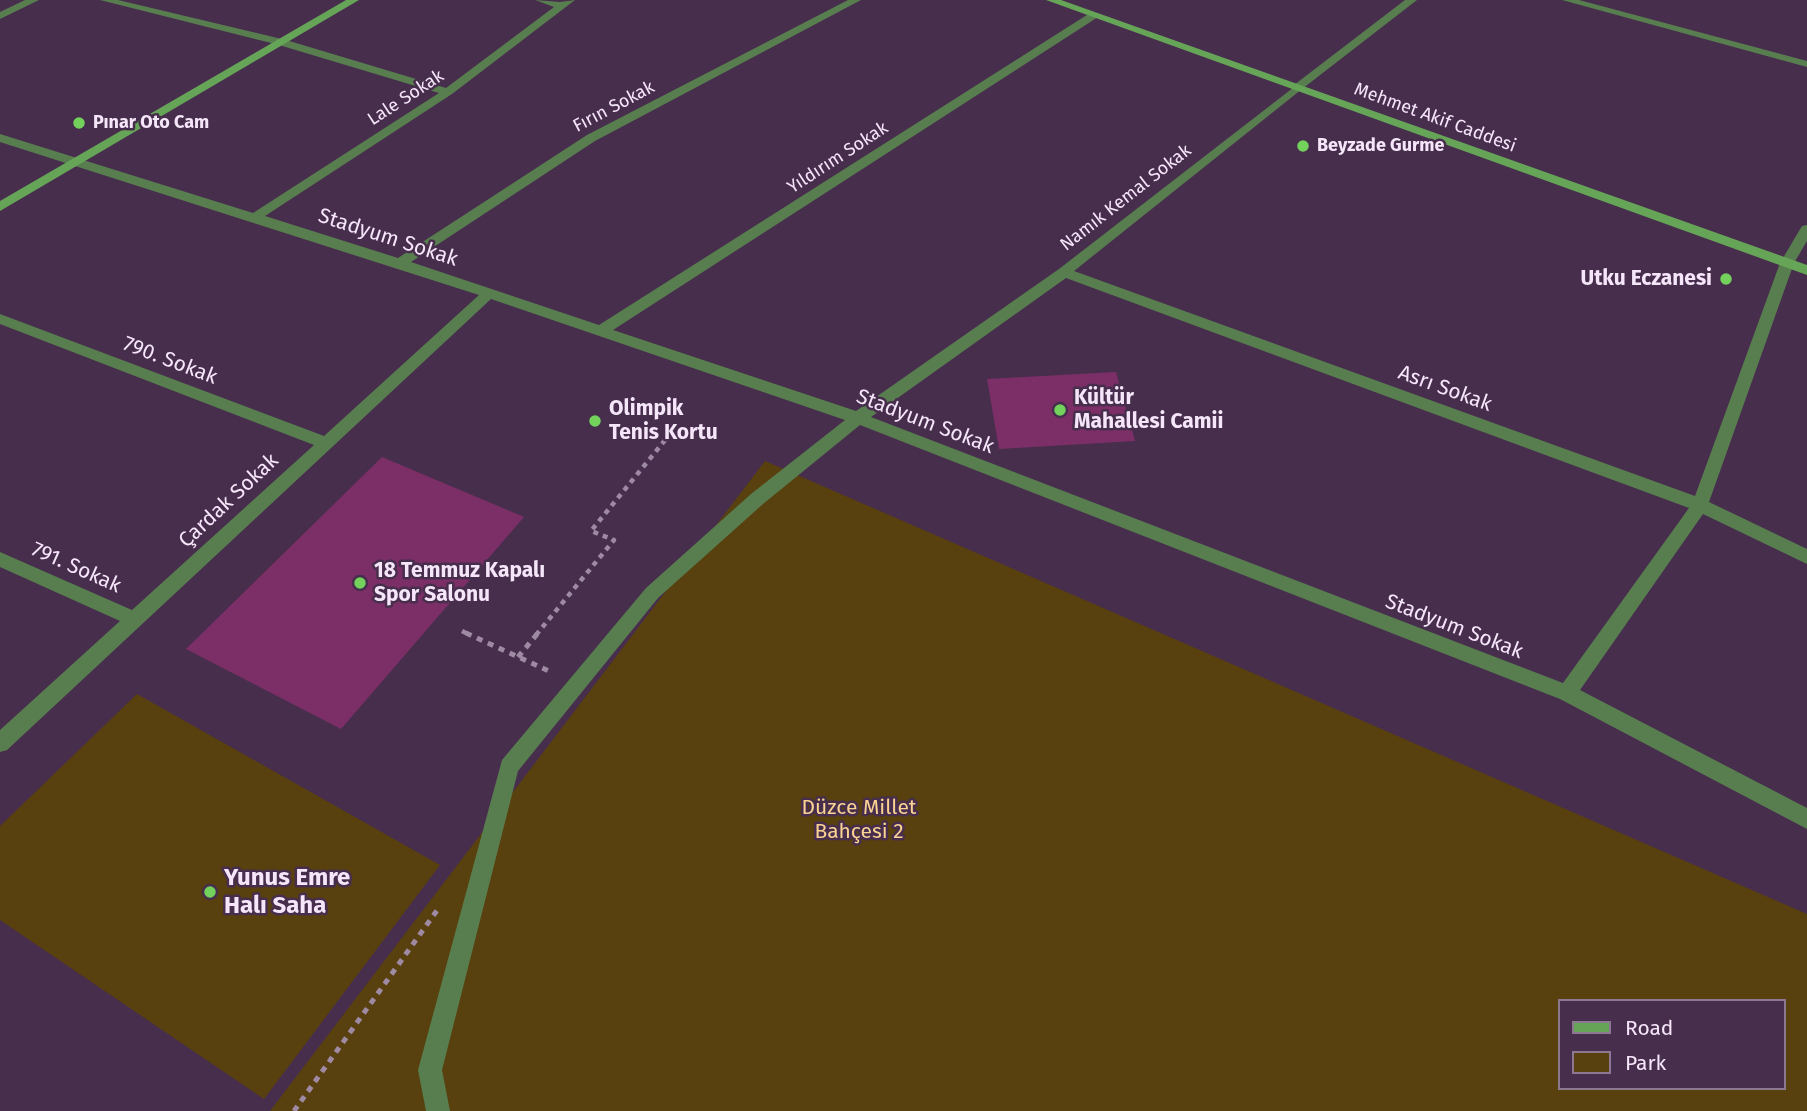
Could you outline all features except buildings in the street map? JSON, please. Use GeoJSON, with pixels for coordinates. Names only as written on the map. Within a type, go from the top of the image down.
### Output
{"type":"FeatureCollection","features":[{"type":"Feature","properties":{"kind":"main road"},"geometry":{"type":"LineString","coordinates":[[0,207],[354,0]]}},
{"type":"Feature","properties":{"kind":"main road","name":"Mehmet Akif Caddesi"},"geometry":{"type":"LineString","coordinates":[[1051,0],[1807,271]]}},
{"type":"Feature","properties":{"kind":"street"},"geometry":{"type":"LineString","coordinates":[[0,16],[34,0]]}},
{"type":"Feature","properties":{"kind":"street"},"geometry":{"type":"LineString","coordinates":[[105,0],[282,42],[449,92]]}},
{"type":"Feature","properties":{"kind":"street"},"geometry":{"type":"LineString","coordinates":[[540,0],[566,3]]}},
{"type":"Feature","properties":{"kind":"street","name":"Fırın Sokak"},"geometry":{"type":"LineString","coordinates":[[400,263],[591,138],[856,0]]}},
{"type":"Feature","properties":{"kind":"street","name":"Namık Kemal Sokak"},"geometry":{"type":"LineString","coordinates":[[438,1111],[430,1070],[509,766],[652,593],[758,499],[858,418],[1064,272],[1412,0]]}},
{"type":"Feature","properties":{"kind":"street"},"geometry":{"type":"LineString","coordinates":[[1567,0],[1807,64]]}},
{"type":"Feature","properties":{"kind":"street","name":"Lale Sokak"},"geometry":{"type":"LineString","coordinates":[[256,217],[449,92],[566,3]]}},
{"type":"Feature","properties":{"kind":"street","name":"Yıldırım Sokak"},"geometry":{"type":"LineString","coordinates":[[600,331],[1094,15]]}},
{"type":"Feature","properties":{"kind":"street","name":"Stadyum Sokak"},"geometry":{"type":"LineString","coordinates":[[0,138],[400,263],[858,418],[1567,693],[1807,819]]}},
{"type":"Feature","properties":{"kind":"street"},"geometry":{"type":"LineString","coordinates":[[1567,693],[1700,505],[1787,263],[1807,229]]}},
{"type":"Feature","properties":{"kind":"street","name":"Asrı Sokak"},"geometry":{"type":"LineString","coordinates":[[1064,272],[1700,505],[1807,557]]}},
{"type":"Feature","properties":{"kind":"street","name":"Çardak Sokak"},"geometry":{"type":"LineString","coordinates":[[0,743],[489,293]]}},
{"type":"Feature","properties":{"kind":"street","name":"790. Sokak"},"geometry":{"type":"LineString","coordinates":[[0,319],[326,443]]}},
{"type":"Feature","properties":{"kind":"street","name":"791. Sokak"},"geometry":{"type":"LineString","coordinates":[[0,559],[134,619]]}},
{"type":"Feature","properties":{"kind":"path"},"geometry":{"type":"LineString","coordinates":[[518,657],[614,540],[591,531],[666,439]]}},
{"type":"Feature","properties":{"kind":"path"},"geometry":{"type":"LineString","coordinates":[[462,631],[577,684]]}},
{"type":"Feature","properties":{"kind":"path"},"geometry":{"type":"LineString","coordinates":[[294,1111],[444,900]]}},
{"type":"Feature","properties":{"kind":"green space","name":"Düzce Millet Bahçesi 2"},"geometry":{"type":"Polygon","coordinates":[[[765,461],[1807,914],[1807,1111],[270,1111],[765,461]]]}},
{"type":"Feature","properties":{"kind":"green space","name":"Yunus Emre Halı Saha"},"geometry":{"type":"Polygon","coordinates":[[[137,694],[440,865],[264,1099],[0,920],[0,826],[137,694]]]}},
{"type":"Feature","properties":{"kind":"place","name":"Pınar Oto Cam"},"geometry":{"type":"Point","coordinates":[79,123]}},
{"type":"Feature","properties":{"kind":"place","name":"Beyzade Gurme"},"geometry":{"type":"Point","coordinates":[1303,146]}},
{"type":"Feature","properties":{"kind":"place","name":"Utku Eczanesi"},"geometry":{"type":"Point","coordinates":[1726,279]}},
{"type":"Feature","properties":{"kind":"place","name":"Kültür Mahallesi Camii"},"geometry":{"type":"Point","coordinates":[1060,410]}},
{"type":"Feature","properties":{"kind":"place","name":"Olimpik Tenis Kortu"},"geometry":{"type":"Point","coordinates":[595,421]}},
{"type":"Feature","properties":{"kind":"place","name":"18 Temmuz Kapalı Spor Salonu"},"geometry":{"type":"Point","coordinates":[360,583]}},
{"type":"Feature","properties":{"kind":"place","name":"Yunus Emre Halı Saha"},"geometry":{"type":"Point","coordinates":[210,892]}}]}
